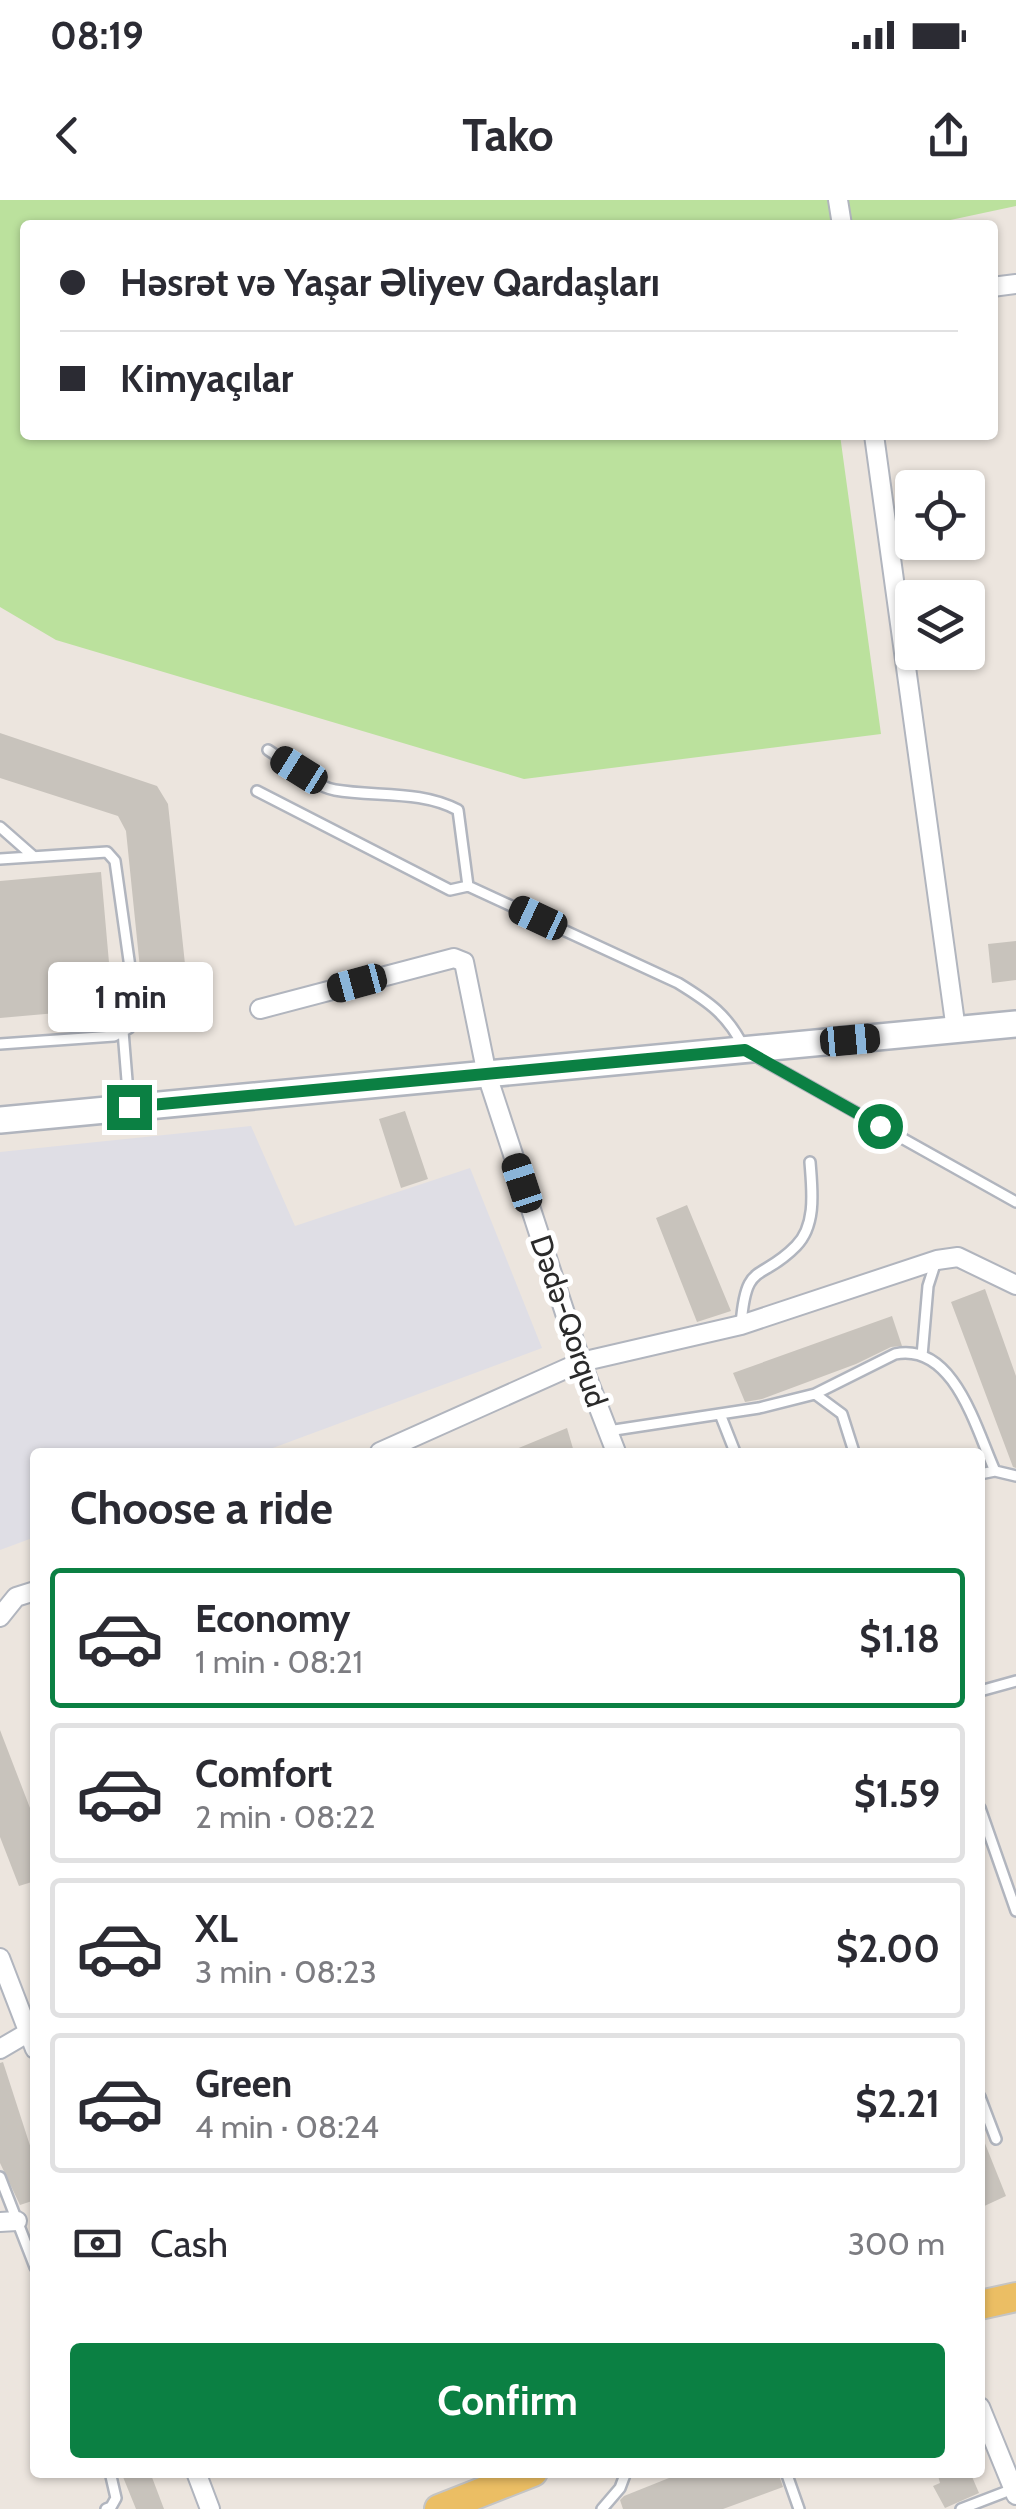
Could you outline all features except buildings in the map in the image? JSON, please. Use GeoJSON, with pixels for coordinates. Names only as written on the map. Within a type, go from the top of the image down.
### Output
{"type":"FeatureCollection","features":[{"type":"Feature","properties":{"kind":"main road"},"geometry":{"type":"LineString","coordinates":[[985,2304],[1016,2297]]}},
{"type":"Feature","properties":{"kind":"main road"},"geometry":{"type":"LineString","coordinates":[[440,2509],[494,2500],[525,2478]]}},
{"type":"Feature","properties":{"kind":"street"},"geometry":{"type":"LineString","coordinates":[[875,440],[956,1030]]}},
{"type":"Feature","properties":{"kind":"street","name":"Dədə-Qorqud"},"geometry":{"type":"LineString","coordinates":[[260,1009],[459,959],[464,962],[487,1075],[581,1362],[614,1448]]}},
{"type":"Feature","properties":{"kind":"street"},"geometry":{"type":"LineString","coordinates":[[0,1120],[1016,1024]]}},
{"type":"Feature","properties":{"kind":"street"},"geometry":{"type":"LineString","coordinates":[[389,1448],[581,1362],[741,1325],[937,1260],[958,1257],[1016,1286]]}},
{"type":"Feature","properties":{"kind":"street"},"geometry":{"type":"LineString","coordinates":[[0,1617],[16,1598],[30,1592]]}},
{"type":"Feature","properties":{"kind":"street"},"geometry":{"type":"LineString","coordinates":[[0,1958],[30,2035]]}},
{"type":"Feature","properties":{"kind":"street"},"geometry":{"type":"LineString","coordinates":[[0,2049],[30,2041]]}},
{"type":"Feature","properties":{"kind":"street"},"geometry":{"type":"LineString","coordinates":[[985,2420],[1014,2492]]}},
{"type":"Feature","properties":{"kind":"street"},"geometry":{"type":"LineString","coordinates":[[203,2478],[210,2509]]}},
{"type":"Feature","properties":{"kind":"lane"},"geometry":{"type":"LineString","coordinates":[[268,750],[330,789],[411,797],[444,803],[458,810],[468,886]]}},
{"type":"Feature","properties":{"kind":"lane"},"geometry":{"type":"LineString","coordinates":[[257,791],[450,890],[468,886],[678,984],[706,1000],[732,1023],[745,1050],[1016,1202]]}},
{"type":"Feature","properties":{"kind":"lane"},"geometry":{"type":"LineString","coordinates":[[0,827],[33,856]]}},
{"type":"Feature","properties":{"kind":"lane"},"geometry":{"type":"LineString","coordinates":[[0,860],[107,852],[115,861],[136,1010],[129,1028],[114,1036],[0,1044]]}},
{"type":"Feature","properties":{"kind":"lane"},"geometry":{"type":"LineString","coordinates":[[123,1031],[129,1107]]}},
{"type":"Feature","properties":{"kind":"lane"},"geometry":{"type":"LineString","coordinates":[[741,1325],[742,1301],[752,1276],[795,1248],[804,1235],[813,1204],[810,1162]]}},
{"type":"Feature","properties":{"kind":"lane"},"geometry":{"type":"LineString","coordinates":[[922,1356],[928,1286],[937,1260]]}},
{"type":"Feature","properties":{"kind":"lane"},"geometry":{"type":"LineString","coordinates":[[608,1431],[815,1394],[895,1354],[908,1352],[949,1372],[984,1448]]}},
{"type":"Feature","properties":{"kind":"lane"},"geometry":{"type":"LineString","coordinates":[[815,1394],[842,1414],[853,1448]]}},
{"type":"Feature","properties":{"kind":"lane"},"geometry":{"type":"LineString","coordinates":[[720,1414],[733,1448]]}},
{"type":"Feature","properties":{"kind":"lane"},"geometry":{"type":"LineString","coordinates":[[985,1449],[995,1471]]}},
{"type":"Feature","properties":{"kind":"lane"},"geometry":{"type":"LineString","coordinates":[[985,1473],[1016,1476]]}},
{"type":"Feature","properties":{"kind":"lane"},"geometry":{"type":"LineString","coordinates":[[985,1690],[1016,1680]]}},
{"type":"Feature","properties":{"kind":"lane"},"geometry":{"type":"LineString","coordinates":[[985,1822],[1016,1912]]}},
{"type":"Feature","properties":{"kind":"lane"},"geometry":{"type":"LineString","coordinates":[[985,2110],[996,2139]]}},
{"type":"Feature","properties":{"kind":"lane"},"geometry":{"type":"LineString","coordinates":[[0,2176],[8,2221],[30,2258]]}},
{"type":"Feature","properties":{"kind":"lane"},"geometry":{"type":"LineString","coordinates":[[106,2509],[112,2507],[116,2498],[111,2478]]}},
{"type":"Feature","properties":{"kind":"lane"},"geometry":{"type":"LineString","coordinates":[[602,2509],[624,2478]]}},
{"type":"Feature","properties":{"kind":"lane"},"geometry":{"type":"LineString","coordinates":[[788,2478],[799,2509]]}},
{"type":"Feature","properties":{"kind":"lane"},"geometry":{"type":"LineString","coordinates":[[961,2509],[1014,2492]]}},
{"type":"Feature","properties":{"kind":"shaded area"},"geometry":{"type":"Polygon","coordinates":[[[251,1126],[295,1226],[470,1168],[542,1348],[273,1448],[30,1448],[30,1539],[0,1550],[0,1152],[251,1126]]]}},
{"type":"Feature","properties":{"kind":"green space"},"geometry":{"type":"Polygon","coordinates":[[[0,200],[1016,200],[1016,206],[950,220],[20,220],[20,440],[841,440],[881,734],[524,779],[56,640],[0,607],[0,200]]]}},
{"type":"Feature","properties":{"kind":"route"},"geometry":{"type":"LineString","coordinates":[[129,1107],[745,1050],[880,1126]]}}]}
